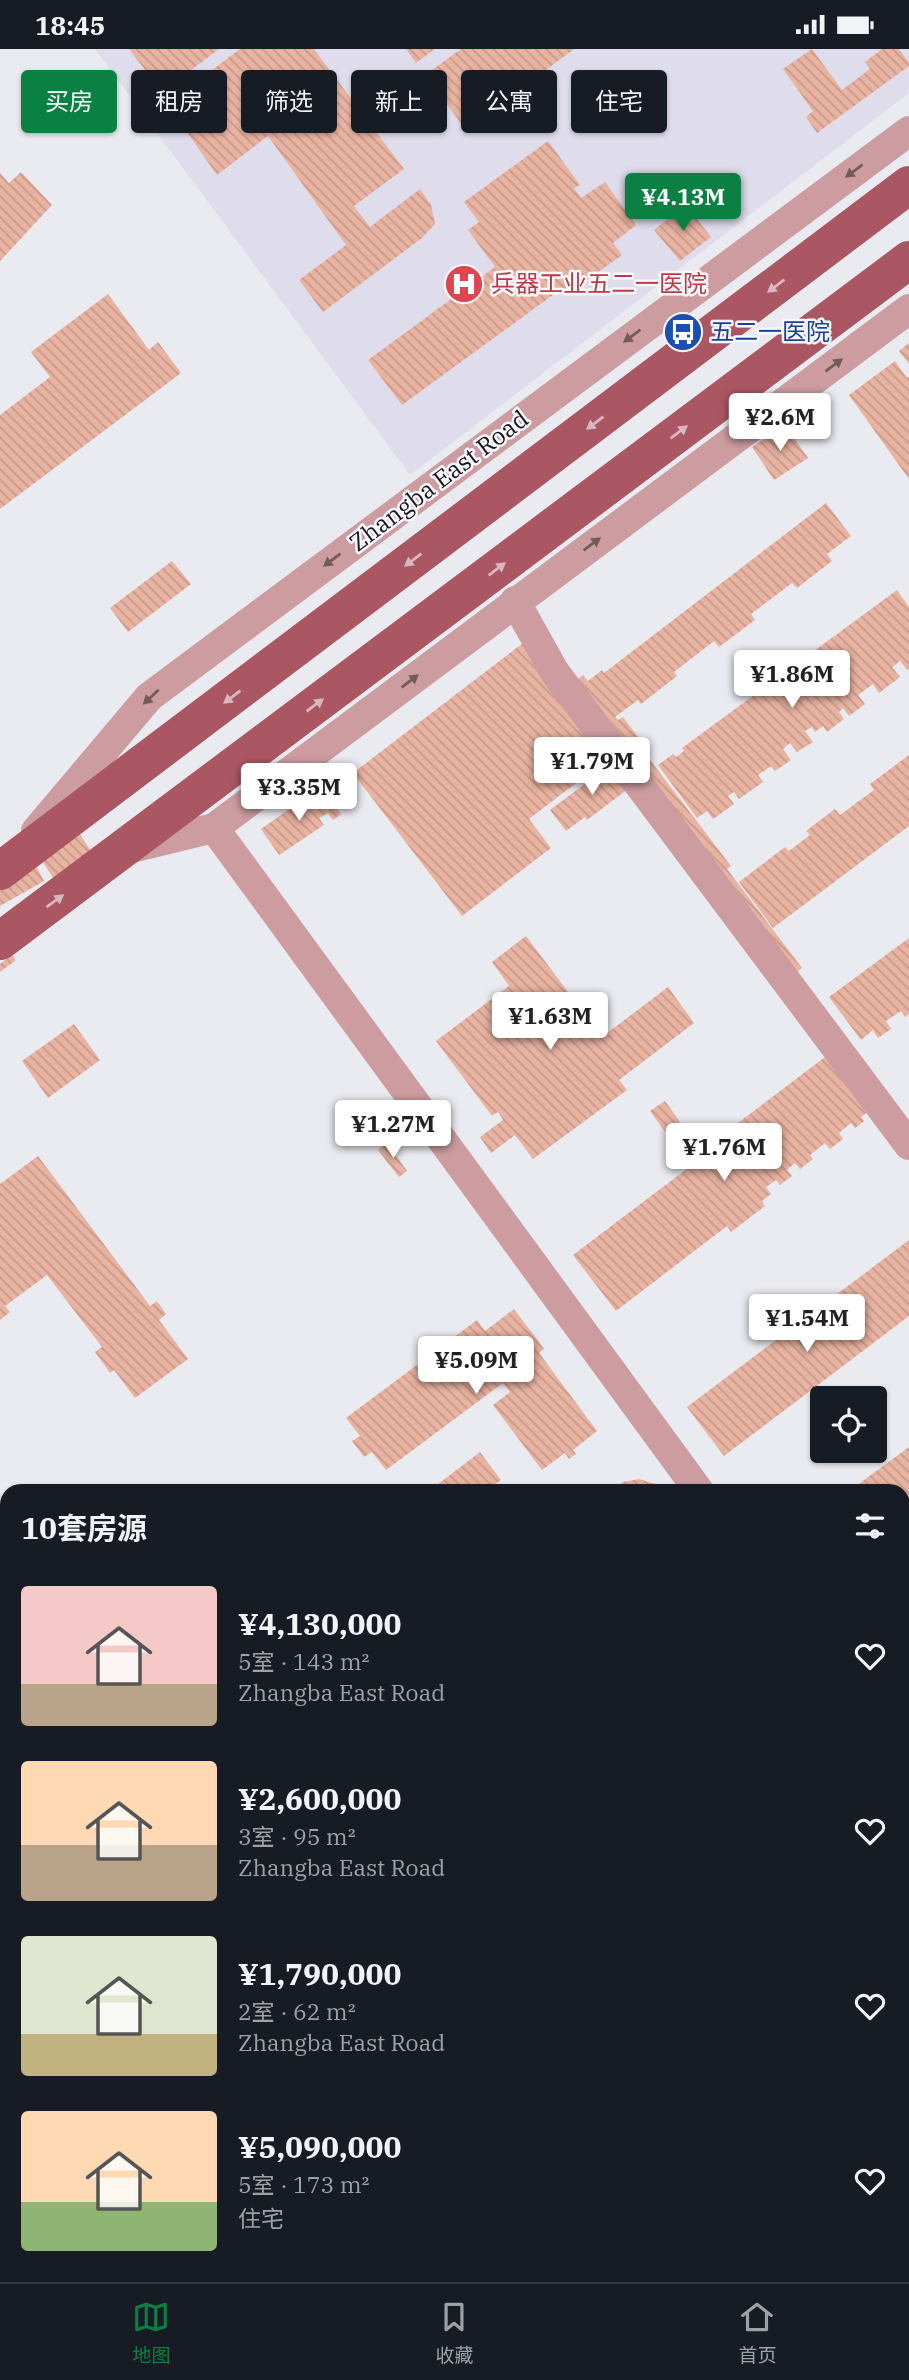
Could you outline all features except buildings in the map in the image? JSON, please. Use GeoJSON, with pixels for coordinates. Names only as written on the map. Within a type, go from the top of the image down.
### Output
{"type":"FeatureCollection","features":[{"type":"Feature","properties":{"kind":"main road","name":"Zhangba East Road"},"geometry":{"type":"LineString","coordinates":[[2,870],[909,185]]}},
{"type":"Feature","properties":{"kind":"main road"},"geometry":{"type":"LineString","coordinates":[[0,941],[909,260]]}},
{"type":"Feature","properties":{"kind":"street","name":"Zhangba East Road"},"geometry":{"type":"LineString","coordinates":[[2,870],[149,697],[909,131]]}},
{"type":"Feature","properties":{"kind":"street"},"geometry":{"type":"LineString","coordinates":[[798,214],[825,249]]}},
{"type":"Feature","properties":{"kind":"street"},"geometry":{"type":"LineString","coordinates":[[124,850],[214,828],[909,309]]}},
{"type":"Feature","properties":{"kind":"street"},"geometry":{"type":"LineString","coordinates":[[516,601],[554,671],[909,1145]]}},
{"type":"Feature","properties":{"kind":"street"},"geometry":{"type":"LineString","coordinates":[[214,828],[694,1484]]}},
{"type":"Feature","properties":{"kind":"shaded area","name":"兵器工业五二一医院"},"geometry":{"type":"Polygon","coordinates":[[[95,49],[909,49],[909,93],[410,475],[157,133],[227,133],[227,70],[131,70],[131,98],[117,79],[117,70],[111,70],[95,49]]]}},
{"type":"Feature","properties":{"kind":"place","name":"兵器工业五二一医院"},"geometry":{"type":"Point","coordinates":[464,284]}},
{"type":"Feature","properties":{"kind":"place","name":"五二一医院"},"geometry":{"type":"Point","coordinates":[683,332]}}]}
